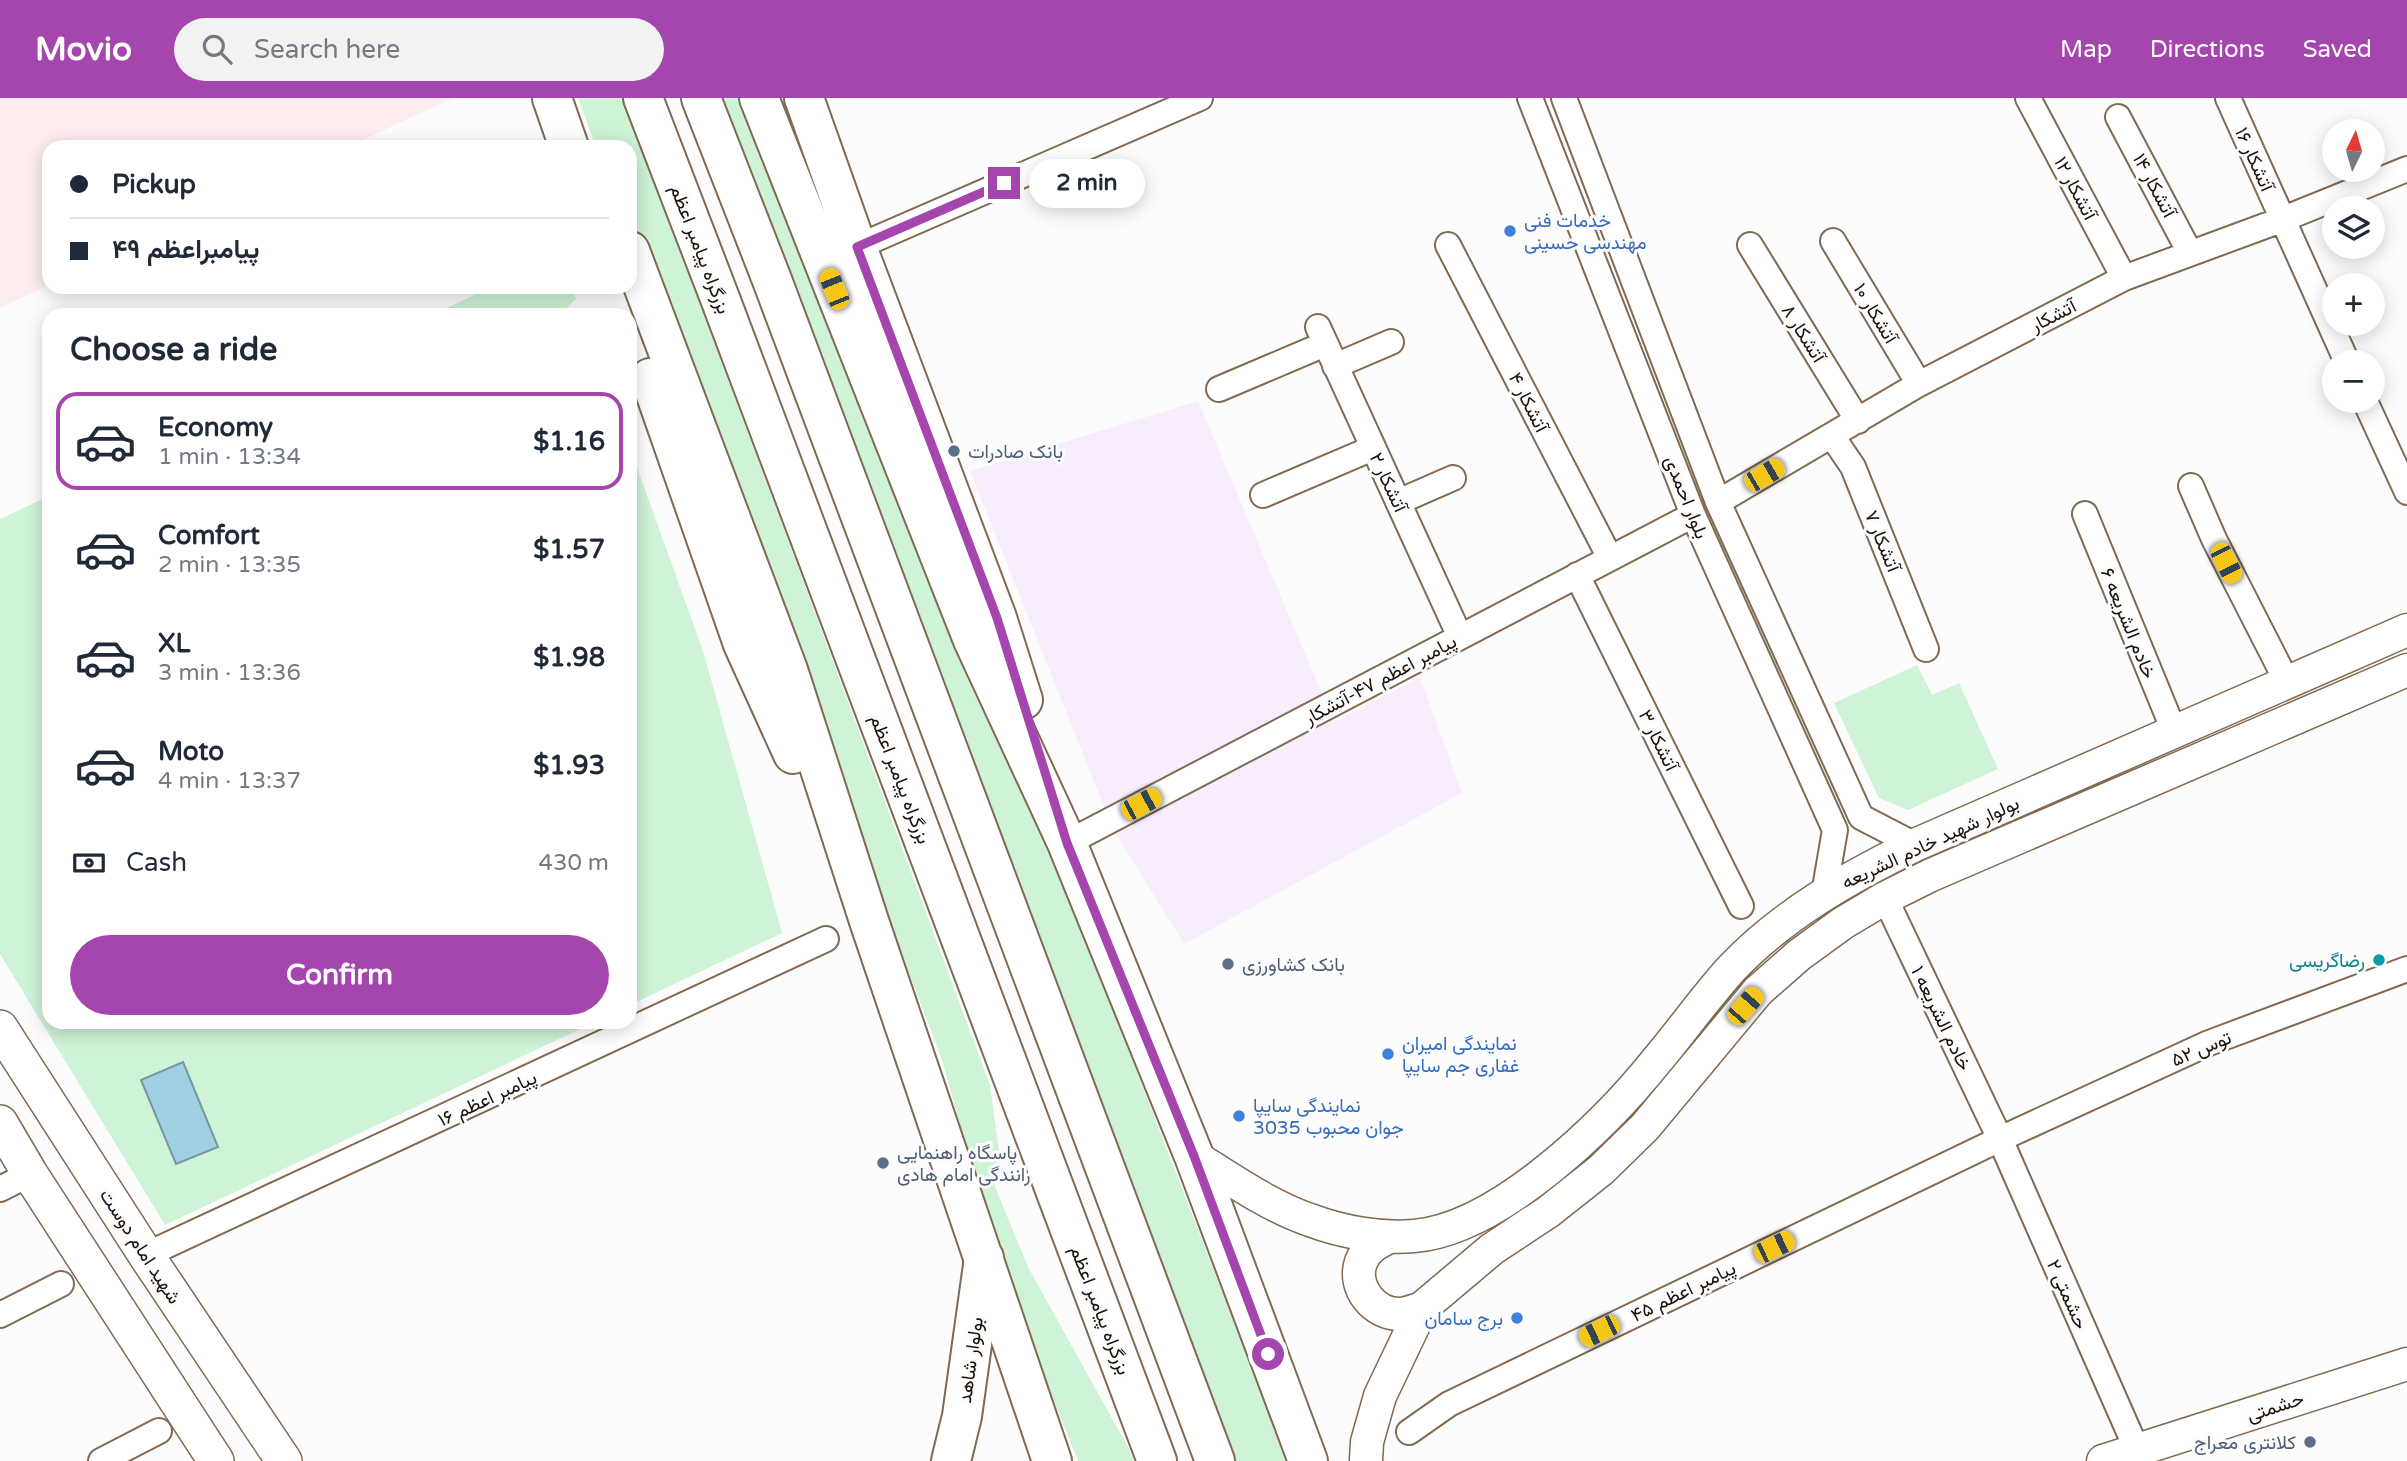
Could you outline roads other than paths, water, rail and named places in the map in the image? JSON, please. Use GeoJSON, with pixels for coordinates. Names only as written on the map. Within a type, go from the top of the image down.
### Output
{"type":"FeatureCollection","features":[{"type":"Feature","properties":{"kind":"main road"},"geometry":{"type":"LineString","coordinates":[[552,98],[567,140]]}},
{"type":"Feature","properties":{"kind":"main road"},"geometry":{"type":"LineString","coordinates":[[577,98],[590,140]]}},
{"type":"Feature","properties":{"kind":"main road","name":"بزرگراه پیامبر اعظم"},"geometry":{"type":"LineString","coordinates":[[643,98],[1157,1461]]}},
{"type":"Feature","properties":{"kind":"main road"},"geometry":{"type":"LineString","coordinates":[[701,98],[787,319],[1215,1461]]}},
{"type":"Feature","properties":{"kind":"main road"},"geometry":{"type":"LineString","coordinates":[[759,98],[973,640],[1067,843],[1194,1156],[1308,1461]]}},
{"type":"Feature","properties":{"kind":"main road"},"geometry":{"type":"LineString","coordinates":[[804,98],[857,247],[997,618],[1067,843]]}},
{"type":"Feature","properties":{"kind":"main road"},"geometry":{"type":"LineString","coordinates":[[637,320],[788,670],[869,921],[1052,1461]]}},
{"type":"Feature","properties":{"kind":"main road","name":"شهید امام دوست"},"geometry":{"type":"LineString","coordinates":[[0,1028],[146,1255],[284,1461]]}},
{"type":"Feature","properties":{"kind":"main road"},"geometry":{"type":"LineString","coordinates":[[0,1123],[15,1182],[216,1461]]}},
{"type":"Feature","properties":{"kind":"main road","name":"بولوار شاهد"},"geometry":{"type":"LineString","coordinates":[[951,1461],[962,1416],[984,1258]]}},
{"type":"Feature","properties":{"kind":"street"},"geometry":{"type":"LineString","coordinates":[[857,247],[1200,98]]}},
{"type":"Feature","properties":{"kind":"street","name":"بلوار احمدی"},"geometry":{"type":"LineString","coordinates":[[1530,98],[1693,515],[1835,830]]}},
{"type":"Feature","properties":{"kind":"street","name":"بلوار احمدی"},"geometry":{"type":"LineString","coordinates":[[1564,98],[1718,502],[1861,817]]}},
{"type":"Feature","properties":{"kind":"street","name":"آتشکار ۱۲"},"geometry":{"type":"LineString","coordinates":[[2028,98],[2124,278]]}},
{"type":"Feature","properties":{"kind":"street","name":"آتشکار ۱۶"},"geometry":{"type":"LineString","coordinates":[[2228,98],[2341,350]]}},
{"type":"Feature","properties":{"kind":"street","name":"آتشکار ۱۴"},"geometry":{"type":"LineString","coordinates":[[2118,117],[2190,253]]}},
{"type":"Feature","properties":{"kind":"street","name":"آتشکار"},"geometry":{"type":"LineString","coordinates":[[1718,502],[1919,384],[2124,278],[2281,220],[2407,169]]}},
{"type":"Feature","properties":{"kind":"street","name":"آتشکار ۱۰"},"geometry":{"type":"LineString","coordinates":[[1833,241],[1919,384]]}},
{"type":"Feature","properties":{"kind":"street","name":"آتشکار ۸"},"geometry":{"type":"LineString","coordinates":[[1750,244],[1858,421]]}},
{"type":"Feature","properties":{"kind":"street","name":"آتشکار ۴"},"geometry":{"type":"LineString","coordinates":[[1448,245],[1610,558]]}},
{"type":"Feature","properties":{"kind":"street"},"geometry":{"type":"LineString","coordinates":[[1219,389],[1326,346],[1391,342]]}},
{"type":"Feature","properties":{"kind":"street","name":"آتشکار ۲"},"geometry":{"type":"LineString","coordinates":[[1326,346],[1460,637]]}},
{"type":"Feature","properties":{"kind":"street"},"geometry":{"type":"LineString","coordinates":[[2371,413],[2407,492]]}},
{"type":"Feature","properties":{"kind":"street","name":"آتشکار ۷"},"geometry":{"type":"LineString","coordinates":[[1832,436],[1853,467],[1926,649]]}},
{"type":"Feature","properties":{"kind":"street"},"geometry":{"type":"LineString","coordinates":[[1263,495],[1373,448]]}},
{"type":"Feature","properties":{"kind":"street"},"geometry":{"type":"LineString","coordinates":[[1398,502],[1453,478]]}},
{"type":"Feature","properties":{"kind":"street"},"geometry":{"type":"LineString","coordinates":[[2191,486],[2214,539],[2287,682]]}},
{"type":"Feature","properties":{"kind":"street","name":"خادم الشریعه ۶"},"geometry":{"type":"LineString","coordinates":[[2085,514],[2174,732]]}},
{"type":"Feature","properties":{"kind":"street","name":"پیامبر اعظم ۴۷-آتشکار"},"geometry":{"type":"LineString","coordinates":[[1067,843],[1693,515]]}},
{"type":"Feature","properties":{"kind":"street","name":"آتشکار ۳"},"geometry":{"type":"LineString","coordinates":[[1577,575],[1741,906]]}},
{"type":"Feature","properties":{"kind":"street","name":"بولوار شهید خادم الشریعه"},"geometry":{"type":"LineString","coordinates":[[1194,1156],[1258,1196],[1309,1220],[1349,1231],[1389,1237],[1416,1236],[1474,1220],[1528,1184],[1578,1144],[1620,1104],[1733,967],[1777,929],[1824,894],[1868,867],[1915,845],[2407,630]]}},
{"type":"Feature","properties":{"kind":"street","name":"بولوار شهید خادم الشریعه"},"geometry":{"type":"LineString","coordinates":[[1369,1455],[1380,1396],[1422,1308],[1492,1249],[1548,1212],[1601,1170],[1645,1127],[1758,991],[1798,955],[1843,923],[1885,898],[1942,871],[2407,670]]}},
{"type":"Feature","properties":{"kind":"street"},"geometry":{"type":"LineString","coordinates":[[1824,894],[1835,830],[1853,826],[1861,817],[1915,845]]}},
{"type":"Feature","properties":{"kind":"street","name":"خادم الشریعه ۱"},"geometry":{"type":"LineString","coordinates":[[1885,898],[2000,1139]]}},
{"type":"Feature","properties":{"kind":"street","name":"پیامبر اعظم ۱۶"},"geometry":{"type":"LineString","coordinates":[[637,1027],[826,939]]}},
{"type":"Feature","properties":{"kind":"street","name":"توس ۵۲"},"geometry":{"type":"LineString","coordinates":[[2000,1139],[2209,1043],[2407,970]]}},
{"type":"Feature","properties":{"kind":"street","name":"پیامبر اعظم ۱۶"},"geometry":{"type":"LineString","coordinates":[[146,1255],[632,1029]]}},
{"type":"Feature","properties":{"kind":"street","name":"پیامبر اعظم ۴۵"},"geometry":{"type":"LineString","coordinates":[[1409,1432],[1449,1404],[2000,1139]]}},
{"type":"Feature","properties":{"kind":"street","name":"حشمتی ۲"},"geometry":{"type":"LineString","coordinates":[[2000,1139],[2137,1450]]}},
{"type":"Feature","properties":{"kind":"street"},"geometry":{"type":"LineString","coordinates":[[1389,1237],[1372,1245],[1361,1261],[1359,1280],[1366,1298],[1381,1310],[1400,1314],[1422,1308]]}},
{"type":"Feature","properties":{"kind":"street"},"geometry":{"type":"LineString","coordinates":[[0,1315],[61,1284]]}},
{"type":"Feature","properties":{"kind":"street","name":"حشمتی"},"geometry":{"type":"LineString","coordinates":[[2103,1461],[2407,1364]]}},
{"type":"Feature","properties":{"kind":"street"},"geometry":{"type":"LineString","coordinates":[[101,1461],[159,1432]]}},
{"type":"Feature","properties":{"kind":"water"},"geometry":{"type":"Polygon","coordinates":[[[183,1062],[218,1147],[176,1164],[141,1080],[183,1062]]]}},
{"type":"Feature","properties":{"kind":"place","name":"خدمات فنی مهندسی حسینی"},"geometry":{"type":"Point","coordinates":[1510,231]}},
{"type":"Feature","properties":{"kind":"place","name":"بانک صادرات"},"geometry":{"type":"Point","coordinates":[954,451]}},
{"type":"Feature","properties":{"kind":"place","name":"رضاگریسی"},"geometry":{"type":"Point","coordinates":[2379,960]}},
{"type":"Feature","properties":{"kind":"place","name":"بانک کشاورزی"},"geometry":{"type":"Point","coordinates":[1228,964]}},
{"type":"Feature","properties":{"kind":"place","name":"نمایندگی امیران غفاری جم سایپا"},"geometry":{"type":"Point","coordinates":[1388,1054]}},
{"type":"Feature","properties":{"kind":"place","name":"نمایندگی سایپا جوان محبوب 3035"},"geometry":{"type":"Point","coordinates":[1239,1116]}},
{"type":"Feature","properties":{"kind":"place","name":"پاسگاه راهنمایی رانندگی امام هادی"},"geometry":{"type":"Point","coordinates":[883,1163]}},
{"type":"Feature","properties":{"kind":"place","name":"برج سامان"},"geometry":{"type":"Point","coordinates":[1517,1318]}},
{"type":"Feature","properties":{"kind":"place","name":"کلانتری معراج"},"geometry":{"type":"Point","coordinates":[2310,1442]}}]}
